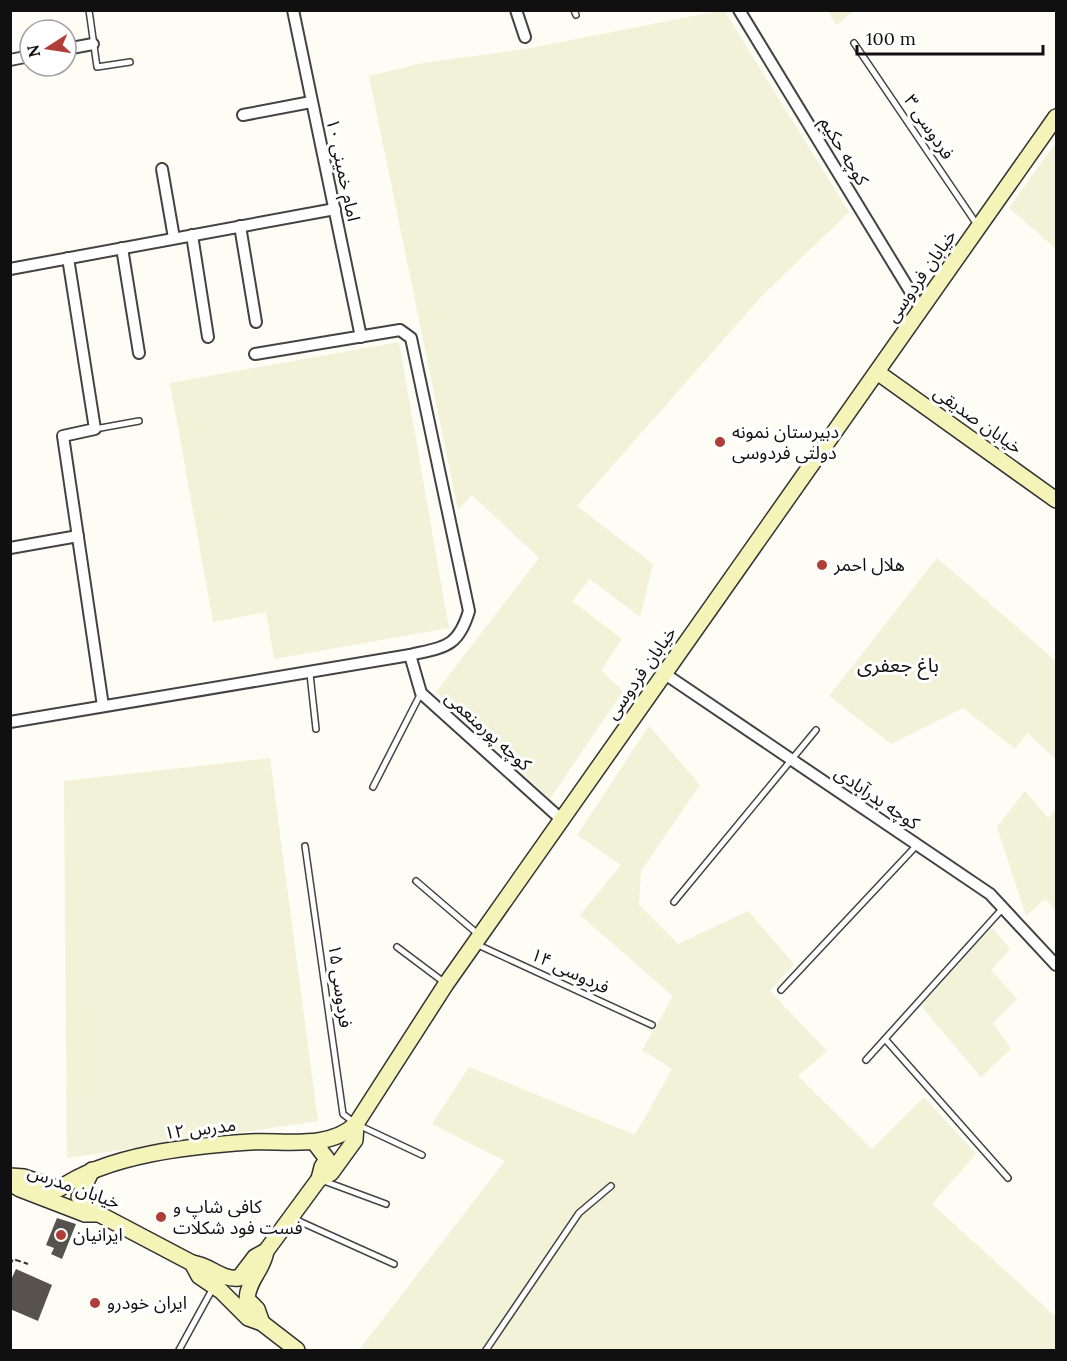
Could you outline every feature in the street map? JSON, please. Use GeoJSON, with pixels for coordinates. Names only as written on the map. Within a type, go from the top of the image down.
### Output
{"type":"FeatureCollection","features":[{"type":"Feature","properties":{"kind":"street","name":"امام خمینی ۱۰"},"geometry":{"type":"LineString","coordinates":[[293,10],[361,337]]}},
{"type":"Feature","properties":{"kind":"street"},"geometry":{"type":"LineString","coordinates":[[516,10],[525,37]]}},
{"type":"Feature","properties":{"kind":"street","name":"کوچه حکیم"},"geometry":{"type":"LineString","coordinates":[[739,10],[921,309]]}},
{"type":"Feature","properties":{"kind":"street"},"geometry":{"type":"LineString","coordinates":[[78,47],[93,44]]}},
{"type":"Feature","properties":{"kind":"street"},"geometry":{"type":"LineString","coordinates":[[243,115],[311,102]]}},
{"type":"Feature","properties":{"kind":"street","name":"خیابان فردوسی"},"geometry":{"type":"LineString","coordinates":[[266,1251],[319,1179],[331,1173],[356,1140],[356,1124],[446,984],[1056,117]]}},
{"type":"Feature","properties":{"kind":"street"},"geometry":{"type":"LineString","coordinates":[[162,170],[174,238]]}},
{"type":"Feature","properties":{"kind":"street"},"geometry":{"type":"LineString","coordinates":[[10,269],[335,209]]}},
{"type":"Feature","properties":{"kind":"street"},"geometry":{"type":"LineString","coordinates":[[240,226],[256,322]]}},
{"type":"Feature","properties":{"kind":"street"},"geometry":{"type":"LineString","coordinates":[[192,235],[208,337]]}},
{"type":"Feature","properties":{"kind":"street"},"geometry":{"type":"LineString","coordinates":[[122,248],[139,353]]}},
{"type":"Feature","properties":{"kind":"street"},"geometry":{"type":"LineString","coordinates":[[68,258],[95,429],[63,436],[103,706]]}},
{"type":"Feature","properties":{"kind":"street"},"geometry":{"type":"LineString","coordinates":[[10,722],[310,674],[410,655],[450,645],[463,630],[469,611],[411,338],[400,330],[255,354]]}},
{"type":"Feature","properties":{"kind":"street","name":"خیابان صدیقی"},"geometry":{"type":"LineString","coordinates":[[877,372],[1056,500]]}},
{"type":"Feature","properties":{"kind":"street"},"geometry":{"type":"LineString","coordinates":[[10,548],[78,536]]}},
{"type":"Feature","properties":{"kind":"street","name":"کوچه پورمنعمی"},"geometry":{"type":"LineString","coordinates":[[410,655],[421,693],[562,820]]}},
{"type":"Feature","properties":{"kind":"street","name":"کوچه بدرآبادی"},"geometry":{"type":"LineString","coordinates":[[665,674],[990,894],[1056,965]]}},
{"type":"Feature","properties":{"kind":"street","name":"مدرس ۱۲"},"geometry":{"type":"LineString","coordinates":[[10,1176],[24,1177],[59,1189],[76,1176],[92,1170],[172,1150],[251,1142],[314,1142],[346,1133],[356,1124]]}},
{"type":"Feature","properties":{"kind":"street"},"geometry":{"type":"LineString","coordinates":[[314,1142],[327,1159],[319,1179]]}},
{"type":"Feature","properties":{"kind":"street"},"geometry":{"type":"LineString","coordinates":[[92,1170],[80,1197],[90,1202],[99,1214]]}},
{"type":"Feature","properties":{"kind":"street","name":"خیابان مدرس"},"geometry":{"type":"LineString","coordinates":[[10,1183],[85,1214],[99,1214],[192,1263],[199,1276],[214,1286],[248,1318],[262,1323],[297,1350]]}},
{"type":"Feature","properties":{"kind":"street"},"geometry":{"type":"LineString","coordinates":[[192,1263],[207,1265],[227,1279],[239,1278],[255,1257],[266,1251]]}},
{"type":"Feature","properties":{"kind":"street"},"geometry":{"type":"LineString","coordinates":[[262,1323],[257,1309],[247,1299],[248,1285],[264,1264],[266,1251]]}},
{"type":"Feature","properties":{"kind":"lane"},"geometry":{"type":"LineString","coordinates":[[89,10],[98,67],[130,62]]}},
{"type":"Feature","properties":{"kind":"lane","name":"فردوسی ۳"},"geometry":{"type":"LineString","coordinates":[[854,43],[979,228]]}},
{"type":"Feature","properties":{"kind":"lane"},"geometry":{"type":"LineString","coordinates":[[95,429],[139,421]]}},
{"type":"Feature","properties":{"kind":"lane"},"geometry":{"type":"LineString","coordinates":[[310,674],[316,729]]}},
{"type":"Feature","properties":{"kind":"lane"},"geometry":{"type":"LineString","coordinates":[[373,787],[421,693]]}},
{"type":"Feature","properties":{"kind":"lane"},"geometry":{"type":"LineString","coordinates":[[674,902],[816,730]]}},
{"type":"Feature","properties":{"kind":"lane"},"geometry":{"type":"LineString","coordinates":[[781,990],[917,845]]}},
{"type":"Feature","properties":{"kind":"lane","name":"فردوسی ۱۵"},"geometry":{"type":"LineString","coordinates":[[305,846],[343,1114],[356,1124]]}},
{"type":"Feature","properties":{"kind":"lane","name":"فردوسی ۱۴"},"geometry":{"type":"LineString","coordinates":[[416,880],[478,940],[652,1025]]}},
{"type":"Feature","properties":{"kind":"lane"},"geometry":{"type":"LineString","coordinates":[[866,1060],[1003,908]]}},
{"type":"Feature","properties":{"kind":"lane"},"geometry":{"type":"LineString","coordinates":[[397,947],[446,984]]}},
{"type":"Feature","properties":{"kind":"lane"},"geometry":{"type":"LineString","coordinates":[[885,1039],[1008,1178]]}},
{"type":"Feature","properties":{"kind":"lane"},"geometry":{"type":"LineString","coordinates":[[356,1124],[422,1155]]}},
{"type":"Feature","properties":{"kind":"lane"},"geometry":{"type":"LineString","coordinates":[[319,1179],[387,1204]]}},
{"type":"Feature","properties":{"kind":"lane"},"geometry":{"type":"LineString","coordinates":[[486,1350],[579,1213],[610,1186]]}},
{"type":"Feature","properties":{"kind":"lane"},"geometry":{"type":"LineString","coordinates":[[291,1217],[394,1264]]}},
{"type":"Feature","properties":{"kind":"lane"},"geometry":{"type":"LineString","coordinates":[[179,1350],[214,1286]]}},
{"type":"Feature","properties":{"kind":"path"},"geometry":{"type":"LineString","coordinates":[[10,1265],[13,1259],[28,1264]]}},
{"type":"Feature","properties":{"kind":"green space"},"geometry":{"type":"Polygon","coordinates":[[[724,10],[849,212],[761,297],[577,506],[653,564],[640,617],[590,579],[572,601],[622,639],[601,670],[623,691],[550,799],[436,692],[539,558],[472,495],[458,510],[369,76],[423,63],[525,49],[724,10]]]}},
{"type":"Feature","properties":{"kind":"green space"},"geometry":{"type":"Polygon","coordinates":[[[828,11],[854,11],[836,25],[828,11]]]}},
{"type":"Feature","properties":{"kind":"green space"},"geometry":{"type":"Polygon","coordinates":[[[1056,142],[1056,249],[1009,208],[1056,142]]]}},
{"type":"Feature","properties":{"kind":"green space"},"geometry":{"type":"Polygon","coordinates":[[[399,342],[449,628],[274,659],[266,612],[213,622],[170,383],[399,342]]]}},
{"type":"Feature","properties":{"kind":"green space"},"geometry":{"type":"Polygon","coordinates":[[[937,558],[1056,661],[1056,759],[1027,733],[1015,749],[963,708],[891,744],[829,696],[937,558]]]}},
{"type":"Feature","properties":{"kind":"green space"},"geometry":{"type":"Polygon","coordinates":[[[649,726],[700,785],[641,871],[639,905],[678,944],[748,911],[794,964],[770,991],[827,1051],[798,1076],[872,1149],[924,1097],[976,1154],[932,1204],[1056,1317],[1056,1350],[359,1350],[505,1161],[432,1124],[469,1067],[635,1135],[672,1069],[642,1050],[673,996],[580,915],[621,865],[577,835],[649,726]]]}},
{"type":"Feature","properties":{"kind":"green space"},"geometry":{"type":"Polygon","coordinates":[[[270,758],[318,1121],[67,1158],[64,781],[270,758]]]}},
{"type":"Feature","properties":{"kind":"green space"},"geometry":{"type":"Polygon","coordinates":[[[1025,791],[1048,818],[1056,808],[1056,911],[1045,899],[1026,916],[997,827],[1025,791]]]}},
{"type":"Feature","properties":{"kind":"green space"},"geometry":{"type":"Polygon","coordinates":[[[992,927],[1010,949],[991,970],[1017,999],[993,1023],[1011,1049],[981,1077],[921,1006],[992,927]]]}},
{"type":"Feature","properties":{"kind":"building","name":"ایرانیان"},"geometry":{"type":"Polygon","coordinates":[[[57,1218],[76,1224],[62,1259],[51,1254],[54,1248],[46,1245],[57,1218]]]}},
{"type":"Feature","properties":{"kind":"building"},"geometry":{"type":"Polygon","coordinates":[[[16,1269],[52,1285],[38,1321],[10,1309],[10,1282],[16,1269]]]}},
{"type":"Feature","properties":{"kind":"place","name":"دبیرستان نمونه دولتی فردوسی"},"geometry":{"type":"Point","coordinates":[720,442]}},
{"type":"Feature","properties":{"kind":"place","name":"هلال احمر"},"geometry":{"type":"Point","coordinates":[822,565]}},
{"type":"Feature","properties":{"kind":"place","name":"کافی شاپ و فست فود شکلات"},"geometry":{"type":"Point","coordinates":[161,1217]}},
{"type":"Feature","properties":{"kind":"place","name":"ایرانیان"},"geometry":{"type":"Point","coordinates":[61,1235]}},
{"type":"Feature","properties":{"kind":"place","name":"ایران خودرو"},"geometry":{"type":"Point","coordinates":[95,1303]}},
{"type":"Feature","properties":{"kind":"district","name":"باغ جعفری"},"geometry":{"type":"Point","coordinates":[898,665]}}]}
